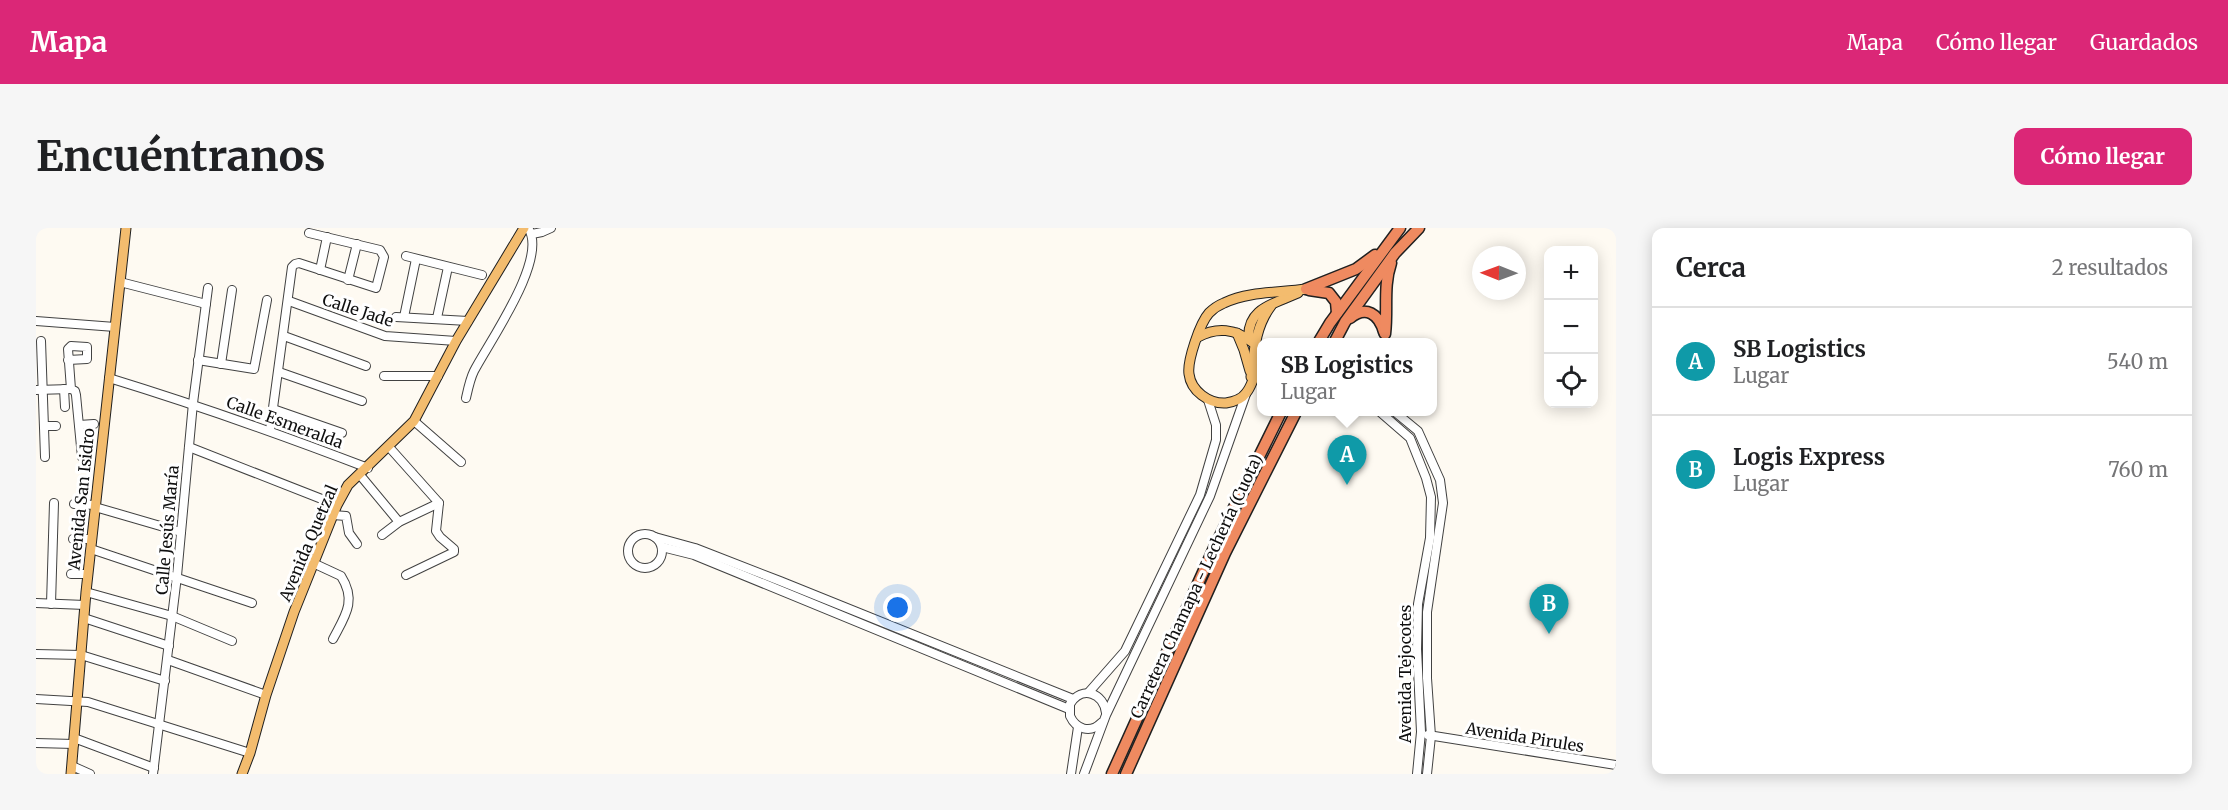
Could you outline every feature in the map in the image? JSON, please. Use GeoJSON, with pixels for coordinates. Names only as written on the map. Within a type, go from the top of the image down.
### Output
{"type":"FeatureCollection","features":[{"type":"Feature","properties":{"kind":"highway"},"geometry":{"type":"LineString","coordinates":[[1306,289],[1356,269],[1369,261],[1401,228]]}},
{"type":"Feature","properties":{"kind":"highway"},"geometry":{"type":"LineString","coordinates":[[1322,338],[1419,228]]}},
{"type":"Feature","properties":{"kind":"highway"},"geometry":{"type":"LineString","coordinates":[[1335,338],[1341,318],[1386,245]]}},
{"type":"Feature","properties":{"kind":"highway"},"geometry":{"type":"LineString","coordinates":[[1384,338],[1387,318],[1386,281],[1395,253]]}},
{"type":"Feature","properties":{"kind":"highway"},"geometry":{"type":"LineString","coordinates":[[1306,289],[1329,293],[1336,302],[1341,318]]}},
{"type":"Feature","properties":{"kind":"highway"},"geometry":{"type":"LineString","coordinates":[[1341,318],[1369,312],[1380,319],[1384,338]]}},
{"type":"Feature","properties":{"kind":"highway","name":"Carretera Chamapa - Lechería (Cuota)"},"geometry":{"type":"LineString","coordinates":[[1112,774],[1180,619],[1279,416]]}},
{"type":"Feature","properties":{"kind":"highway","name":"Carretera Chamapa - Lechería (Cuota)"},"geometry":{"type":"LineString","coordinates":[[1126,774],[1225,553],[1294,416]]}},
{"type":"Feature","properties":{"kind":"highway"},"geometry":{"type":"LineString","coordinates":[[1145,753],[1145,737],[1152,713]]}},
{"type":"Feature","properties":{"kind":"main road","name":"Avenida San Isidro"},"geometry":{"type":"LineString","coordinates":[[71,770],[86,592],[126,228]]}},
{"type":"Feature","properties":{"kind":"main road","name":"Avenida Quetzal"},"geometry":{"type":"LineString","coordinates":[[244,774],[266,695],[313,563],[348,485],[414,421],[456,341],[528,230]]}},
{"type":"Feature","properties":{"kind":"main road"},"geometry":{"type":"LineString","coordinates":[[1257,338],[1261,321],[1271,306],[1306,289]]}},
{"type":"Feature","properties":{"kind":"main road"},"geometry":{"type":"LineString","coordinates":[[1197,337],[1218,329],[1237,333],[1256,345],[1251,379],[1246,394],[1238,400],[1227,403],[1208,400],[1194,387],[1189,376],[1189,367],[1197,337],[1209,313],[1226,302],[1262,294],[1306,289]]}},
{"type":"Feature","properties":{"kind":"main road"},"geometry":{"type":"LineString","coordinates":[[1237,333],[1246,356],[1251,379]]}},
{"type":"Feature","properties":{"kind":"main road"},"geometry":{"type":"LineString","coordinates":[[1251,379],[1257,371]]}},
{"type":"Feature","properties":{"kind":"street"},"geometry":{"type":"LineString","coordinates":[[466,398],[475,369],[515,301],[533,250],[528,230],[551,228]]}},
{"type":"Feature","properties":{"kind":"street"},"geometry":{"type":"LineString","coordinates":[[270,430],[292,267],[295,264],[320,270],[376,288],[384,257],[382,253],[357,244],[309,233]]}},
{"type":"Feature","properties":{"kind":"street"},"geometry":{"type":"LineString","coordinates":[[320,270],[327,237]]}},
{"type":"Feature","properties":{"kind":"street"},"geometry":{"type":"LineString","coordinates":[[348,280],[357,244]]}},
{"type":"Feature","properties":{"kind":"street"},"geometry":{"type":"LineString","coordinates":[[406,256],[482,275]]}},
{"type":"Feature","properties":{"kind":"street"},"geometry":{"type":"LineString","coordinates":[[416,259],[400,317],[468,321]]}},
{"type":"Feature","properties":{"kind":"street"},"geometry":{"type":"LineString","coordinates":[[437,318],[448,267]]}},
{"type":"Feature","properties":{"kind":"street"},"geometry":{"type":"LineString","coordinates":[[120,282],[206,304]]}},
{"type":"Feature","properties":{"kind":"street","name":"Calle Jesús María"},"geometry":{"type":"LineString","coordinates":[[154,771],[177,576],[193,403],[208,288]]}},
{"type":"Feature","properties":{"kind":"street"},"geometry":{"type":"LineString","coordinates":[[221,364],[232,290]]}},
{"type":"Feature","properties":{"kind":"street"},"geometry":{"type":"LineString","coordinates":[[198,360],[254,369],[267,300]]}},
{"type":"Feature","properties":{"kind":"street","name":"Calle Jade"},"geometry":{"type":"LineString","coordinates":[[289,301],[386,336],[456,341]]}},
{"type":"Feature","properties":{"kind":"street"},"geometry":{"type":"LineString","coordinates":[[36,321],[115,327]]}},
{"type":"Feature","properties":{"kind":"street"},"geometry":{"type":"LineString","coordinates":[[284,336],[366,366]]}},
{"type":"Feature","properties":{"kind":"street"},"geometry":{"type":"LineString","coordinates":[[41,341],[39,390],[45,457]]}},
{"type":"Feature","properties":{"kind":"street"},"geometry":{"type":"LineString","coordinates":[[65,407],[68,360]]}},
{"type":"Feature","properties":{"kind":"street"},"geometry":{"type":"LineString","coordinates":[[279,372],[362,401]]}},
{"type":"Feature","properties":{"kind":"street"},"geometry":{"type":"LineString","coordinates":[[384,376],[438,376]]}},
{"type":"Feature","properties":{"kind":"street","name":"Calle Esmeralda"},"geometry":{"type":"LineString","coordinates":[[109,378],[193,403],[368,468]]}},
{"type":"Feature","properties":{"kind":"street"},"geometry":{"type":"LineString","coordinates":[[39,390],[75,391],[82,457]]}},
{"type":"Feature","properties":{"kind":"street"},"geometry":{"type":"LineString","coordinates":[[1083,774],[1105,718],[1210,496],[1246,394]]}},
{"type":"Feature","properties":{"kind":"street"},"geometry":{"type":"LineString","coordinates":[[1089,692],[1125,651],[1200,495],[1216,440],[1216,425],[1208,400]]}},
{"type":"Feature","properties":{"kind":"street"},"geometry":{"type":"LineString","coordinates":[[273,409],[342,432]]}},
{"type":"Feature","properties":{"kind":"street","name":"Avenida Tejocotes"},"geometry":{"type":"LineString","coordinates":[[1386,416],[1410,438],[1431,497],[1430,538],[1418,604],[1417,649],[1421,732],[1417,774]]}},
{"type":"Feature","properties":{"kind":"street","name":"Avenida Tejocotes"},"geometry":{"type":"LineString","coordinates":[[1401,416],[1418,431],[1440,480],[1443,503],[1427,612],[1427,668],[1431,736],[1427,774]]}},
{"type":"Feature","properties":{"kind":"street"},"geometry":{"type":"LineString","coordinates":[[414,421],[461,462]]}},
{"type":"Feature","properties":{"kind":"street"},"geometry":{"type":"LineString","coordinates":[[79,425],[94,424]]}},
{"type":"Feature","properties":{"kind":"street"},"geometry":{"type":"LineString","coordinates":[[44,426],[56,426]]}},
{"type":"Feature","properties":{"kind":"street"},"geometry":{"type":"LineString","coordinates":[[189,447],[346,516],[349,533],[357,544]]}},
{"type":"Feature","properties":{"kind":"street"},"geometry":{"type":"LineString","coordinates":[[389,447],[439,503],[436,531],[452,546],[454,552],[406,575]]}},
{"type":"Feature","properties":{"kind":"street"},"geometry":{"type":"LineString","coordinates":[[360,475],[399,522]]}},
{"type":"Feature","properties":{"kind":"street"},"geometry":{"type":"LineString","coordinates":[[51,604],[54,503]]}},
{"type":"Feature","properties":{"kind":"street"},"geometry":{"type":"LineString","coordinates":[[382,535],[399,522],[439,503]]}},
{"type":"Feature","properties":{"kind":"street"},"geometry":{"type":"LineString","coordinates":[[74,504],[96,506],[181,532]]}},
{"type":"Feature","properties":{"kind":"street"},"geometry":{"type":"LineString","coordinates":[[655,537],[662,547],[661,557],[656,565],[648,569],[638,568],[630,561],[627,552],[629,543],[636,536],[646,534],[695,548],[947,646],[1073,699]]}},
{"type":"Feature","properties":{"kind":"street"},"geometry":{"type":"LineString","coordinates":[[73,539],[252,603]]}},
{"type":"Feature","properties":{"kind":"street"},"geometry":{"type":"LineString","coordinates":[[662,547],[694,555],[1069,709]]}},
{"type":"Feature","properties":{"kind":"street"},"geometry":{"type":"LineString","coordinates":[[313,563],[341,576],[349,599],[348,609],[333,639]]}},
{"type":"Feature","properties":{"kind":"street"},"geometry":{"type":"LineString","coordinates":[[71,574],[88,574]]}},
{"type":"Feature","properties":{"kind":"street"},"geometry":{"type":"LineString","coordinates":[[86,592],[172,616],[232,641]]}},
{"type":"Feature","properties":{"kind":"street"},"geometry":{"type":"LineString","coordinates":[[36,603],[85,605]]}},
{"type":"Feature","properties":{"kind":"street"},"geometry":{"type":"LineString","coordinates":[[84,618],[169,646]]}},
{"type":"Feature","properties":{"kind":"street"},"geometry":{"type":"LineString","coordinates":[[36,654],[81,655],[165,681]]}},
{"type":"Feature","properties":{"kind":"street"},"geometry":{"type":"LineString","coordinates":[[168,660],[266,695]]}},
{"type":"Feature","properties":{"kind":"street"},"geometry":{"type":"LineString","coordinates":[[1089,692],[1099,696],[1105,704],[1105,718],[1096,728],[1087,730],[1078,727],[1072,722],[1069,709],[1073,699],[1089,692]]}},
{"type":"Feature","properties":{"kind":"street"},"geometry":{"type":"LineString","coordinates":[[36,699],[88,702],[250,753]]}},
{"type":"Feature","properties":{"kind":"street"},"geometry":{"type":"LineString","coordinates":[[1071,774],[1078,727]]}},
{"type":"Feature","properties":{"kind":"street","name":"Avenida Pirules"},"geometry":{"type":"LineString","coordinates":[[1421,732],[1431,736],[1616,765]]}},
{"type":"Feature","properties":{"kind":"street"},"geometry":{"type":"LineString","coordinates":[[36,743],[74,741],[154,771]]}},
{"type":"Feature","properties":{"kind":"street"},"geometry":{"type":"LineString","coordinates":[[71,770],[90,774]]}},
{"type":"Feature","properties":{"kind":"place","name":"SB Logistics"},"geometry":{"type":"Point","coordinates":[1347,485]}},
{"type":"Feature","properties":{"kind":"place","name":"Logis Express"},"geometry":{"type":"Point","coordinates":[1549,634]}}]}
